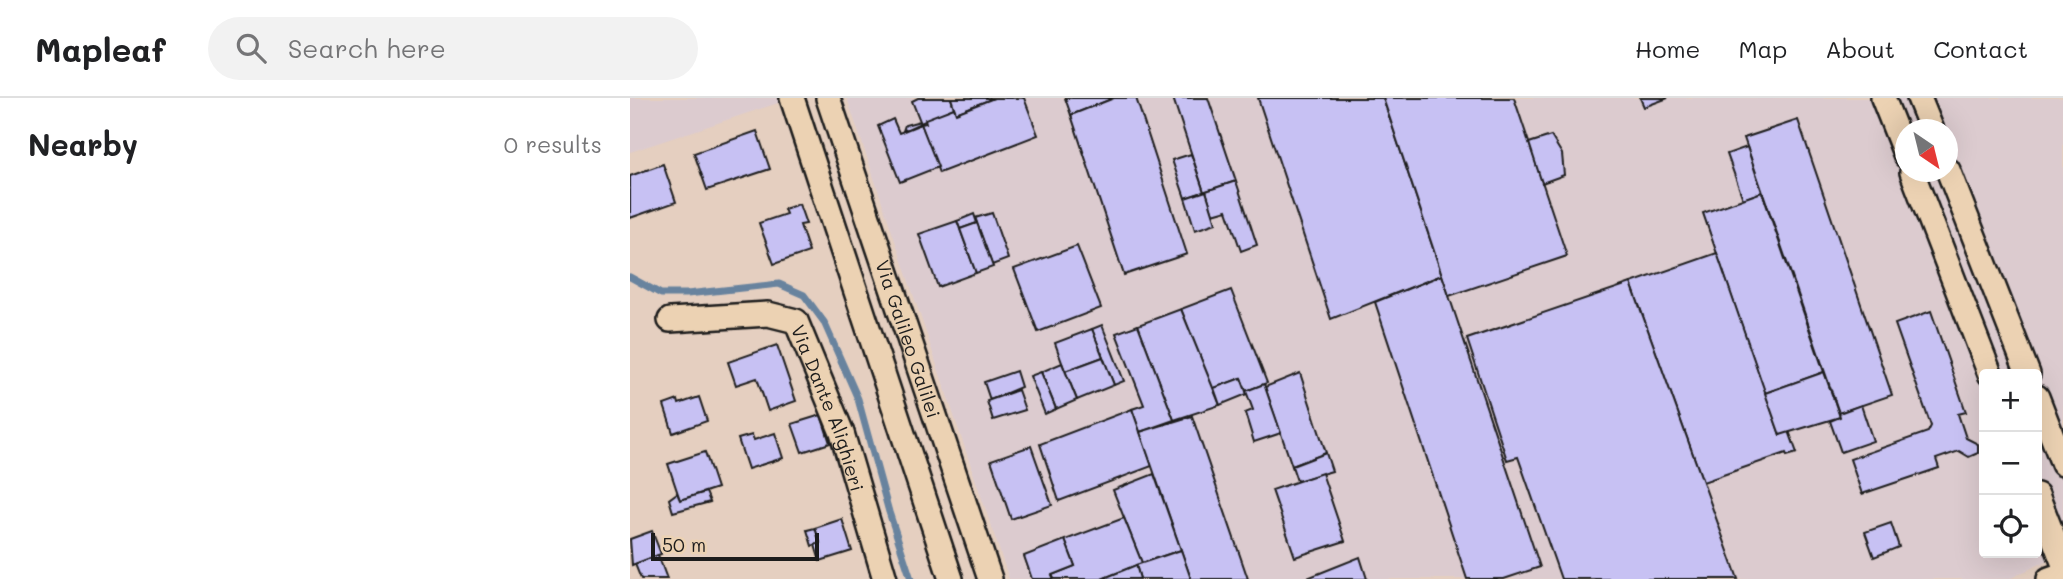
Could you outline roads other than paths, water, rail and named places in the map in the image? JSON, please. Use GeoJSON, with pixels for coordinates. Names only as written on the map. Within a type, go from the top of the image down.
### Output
{"type":"FeatureCollection","features":[{"type":"Feature","properties":{"kind":"street","name":"Via Galileo Galilei"},"geometry":{"type":"LineString","coordinates":[[792,98],[951,579]]}},
{"type":"Feature","properties":{"kind":"street","name":"Via Galileo Galilei"},"geometry":{"type":"LineString","coordinates":[[828,98],[990,579]]}},
{"type":"Feature","properties":{"kind":"street"},"geometry":{"type":"LineString","coordinates":[[1883,98],[1895,128]]}},
{"type":"Feature","properties":{"kind":"street"},"geometry":{"type":"LineString","coordinates":[[1919,98],[1927,119]]}},
{"type":"Feature","properties":{"kind":"street"},"geometry":{"type":"LineString","coordinates":[[1916,182],[1988,369]]}},
{"type":"Feature","properties":{"kind":"street"},"geometry":{"type":"LineString","coordinates":[[1953,182],[2026,369]]}},
{"type":"Feature","properties":{"kind":"street","name":"Via Dante Alighieri"},"geometry":{"type":"LineString","coordinates":[[670,320],[768,314],[796,321],[842,433],[886,579]]}},
{"type":"Feature","properties":{"kind":"street"},"geometry":{"type":"LineString","coordinates":[[2042,410],[2063,464]]}},
{"type":"Feature","properties":{"kind":"street"},"geometry":{"type":"LineString","coordinates":[[2042,508],[2063,562]]}},
{"type":"Feature","properties":{"kind":"street"},"geometry":{"type":"LineString","coordinates":[[2049,579],[2063,573]]}},
{"type":"Feature","properties":{"kind":"waterway"},"geometry":{"type":"LineString","coordinates":[[630,277],[661,294],[687,294],[779,284],[804,295],[824,322],[858,399],[889,512],[911,579]]}}]}
